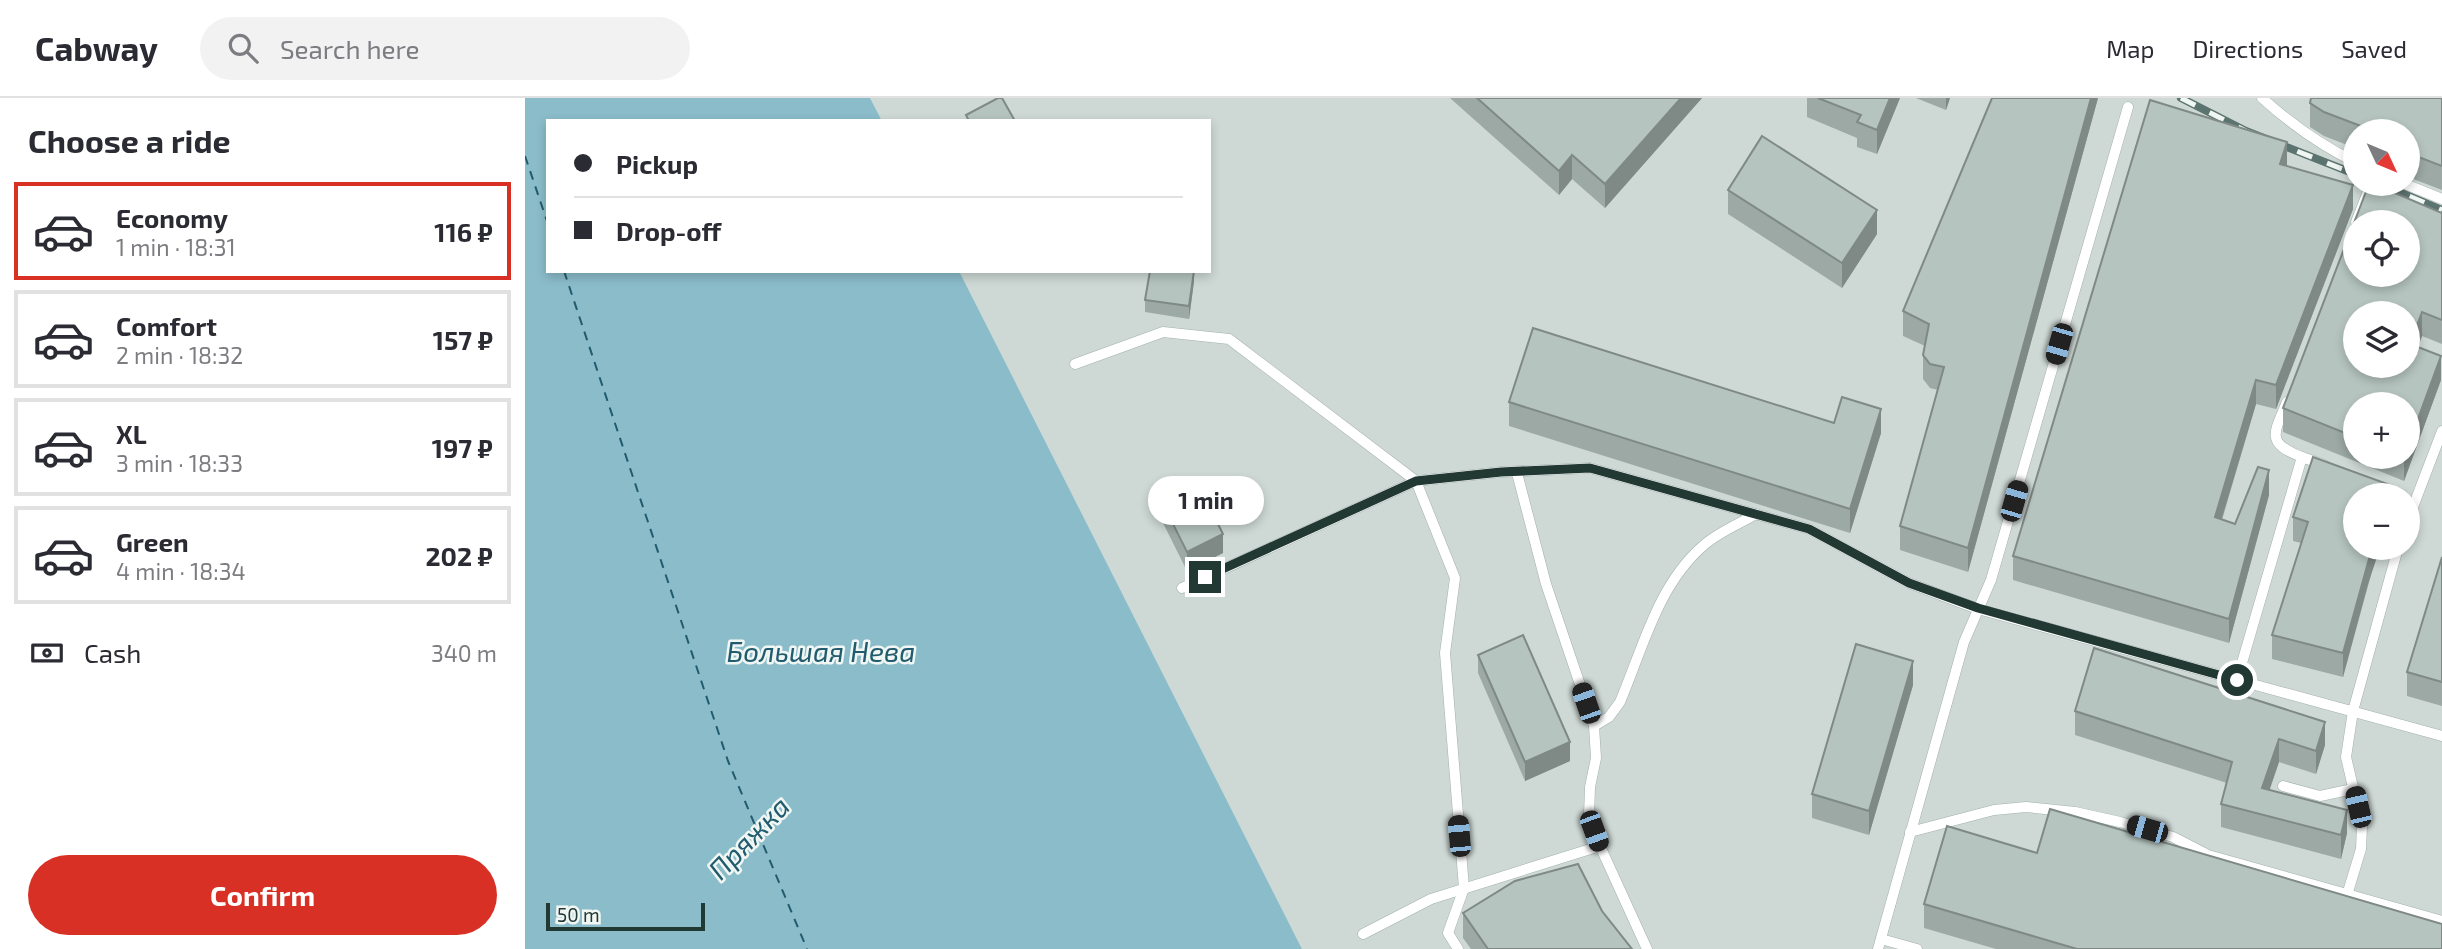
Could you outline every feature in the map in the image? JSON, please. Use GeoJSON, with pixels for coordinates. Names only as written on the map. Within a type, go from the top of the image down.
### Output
{"type":"FeatureCollection","features":[{"type":"Feature","properties":{"kind":"lane"},"geometry":{"type":"LineString","coordinates":[[2262,98],[2291,124],[2343,156]]}},
{"type":"Feature","properties":{"kind":"lane"},"geometry":{"type":"LineString","coordinates":[[1917,949],[1879,944],[1963,642],[1991,580],[2128,107]]}},
{"type":"Feature","properties":{"kind":"lane"},"geometry":{"type":"LineString","coordinates":[[2420,190],[2442,199]]}},
{"type":"Feature","properties":{"kind":"lane"},"geometry":{"type":"LineString","coordinates":[[1075,364],[1163,332],[1229,339],[1416,481],[1455,578],[1445,653],[1464,888],[1448,933],[1458,949]]}},
{"type":"Feature","properties":{"kind":"lane"},"geometry":{"type":"LineString","coordinates":[[2290,393],[2275,432],[2277,443],[2285,450],[2340,471]]}},
{"type":"Feature","properties":{"kind":"lane"},"geometry":{"type":"LineString","coordinates":[[2419,483],[2442,431]]}},
{"type":"Feature","properties":{"kind":"lane"},"geometry":{"type":"LineString","coordinates":[[2237,680],[2302,457]]}},
{"type":"Feature","properties":{"kind":"lane"},"geometry":{"type":"LineString","coordinates":[[1182,588],[1416,481],[1501,472],[1590,468],[1809,529],[1909,583],[1978,608],[2442,736]]}},
{"type":"Feature","properties":{"kind":"lane"},"geometry":{"type":"LineString","coordinates":[[1517,473],[1546,583],[1594,726],[1596,758],[1590,787],[1589,816],[1647,949]]}},
{"type":"Feature","properties":{"kind":"lane"},"geometry":{"type":"LineString","coordinates":[[2365,481],[2370,483]]}},
{"type":"Feature","properties":{"kind":"lane"},"geometry":{"type":"LineString","coordinates":[[1594,726],[1609,717],[1620,702],[1667,588],[1687,560],[1707,542],[1756,514]]}},
{"type":"Feature","properties":{"kind":"lane"},"geometry":{"type":"LineString","coordinates":[[2347,895],[2361,849],[2362,826],[2346,757],[2353,711],[2394,560]]}},
{"type":"Feature","properties":{"kind":"lane"},"geometry":{"type":"LineString","coordinates":[[2283,786],[2320,796],[2353,789]]}},
{"type":"Feature","properties":{"kind":"lane"},"geometry":{"type":"LineString","coordinates":[[1910,832],[1994,810],[2027,807],[2075,812],[2173,837],[2208,855],[2442,921]]}},
{"type":"Feature","properties":{"kind":"lane"},"geometry":{"type":"LineString","coordinates":[[1363,934],[1431,899],[1600,846]]}},
{"type":"Feature","properties":{"kind":"shaded area"},"geometry":{"type":"Polygon","coordinates":[[[870,98],[2442,98],[2442,949],[1302,949],[960,273],[1211,273],[1211,119],[881,119],[870,98]]]}},
{"type":"Feature","properties":{"kind":"water","name":"Большая Нева"},"geometry":{"type":"Polygon","coordinates":[[[525,98],[870,98],[881,119],[546,119],[546,273],[960,273],[1302,949],[525,949],[525,98]]]}},
{"type":"Feature","properties":{"kind":"building"},"geometry":{"type":"Polygon","coordinates":[[[1002,98],[1014,119],[968,119],[966,115],[1002,98]]]}},
{"type":"Feature","properties":{"kind":"building"},"geometry":{"type":"Polygon","coordinates":[[[1477,98],[1681,98],[1605,184],[1572,155],[1559,171],[1477,98]]]}},
{"type":"Feature","properties":{"kind":"building"},"geometry":{"type":"Polygon","coordinates":[[[1818,98],[1890,98],[1877,130],[1857,122],[1861,115],[1818,98]]]}},
{"type":"Feature","properties":{"kind":"building"},"geometry":{"type":"Polygon","coordinates":[[[1992,98],[2091,98],[1968,548],[1900,526],[1944,367],[1930,364],[1923,355],[1929,324],[1903,311],[1992,98]]]}},
{"type":"Feature","properties":{"kind":"building"},"geometry":{"type":"Polygon","coordinates":[[[2311,98],[2442,98],[2442,166],[2420,158],[2420,119],[2343,119],[2310,103],[2311,98]]]}},
{"type":"Feature","properties":{"kind":"building"},"geometry":{"type":"Polygon","coordinates":[[[2150,100],[2287,142],[2280,164],[2343,182],[2343,196],[2349,196],[2276,385],[2256,380],[2215,517],[2235,524],[2258,467],[2269,470],[2229,619],[2013,556],[2150,100]]]}},
{"type":"Feature","properties":{"kind":"building"},"geometry":{"type":"Polygon","coordinates":[[[1762,136],[1877,210],[1842,263],[1728,190],[1762,136]]]}},
{"type":"Feature","properties":{"kind":"building"},"geometry":{"type":"Polygon","coordinates":[[[2364,196],[2402,196],[2442,213],[2442,320],[2422,312],[2420,317],[2420,301],[2343,301],[2343,378],[2420,378],[2420,348],[2441,356],[2420,413],[2420,392],[2343,392],[2343,432],[2283,408],[2343,252],[2343,287],[2420,287],[2420,210],[2359,210],[2364,196]]]}},
{"type":"Feature","properties":{"kind":"building"},"geometry":{"type":"Polygon","coordinates":[[[1150,273],[1194,273],[1189,306],[1145,300],[1150,273]]]}},
{"type":"Feature","properties":{"kind":"building"},"geometry":{"type":"Polygon","coordinates":[[[1533,328],[1834,423],[1842,397],[1881,409],[1850,509],[1509,402],[1533,328]]]}},
{"type":"Feature","properties":{"kind":"building"},"geometry":{"type":"Polygon","coordinates":[[[2313,457],[2385,483],[2343,483],[2343,560],[2369,560],[2343,653],[2272,635],[2308,522],[2293,517],[2313,457]]]}},
{"type":"Feature","properties":{"kind":"building"},"geometry":{"type":"Polygon","coordinates":[[[1197,482],[1223,534],[1187,552],[1161,500],[1197,482]]]}},
{"type":"Feature","properties":{"kind":"building"},"geometry":{"type":"Polygon","coordinates":[[[2442,557],[2442,682],[2407,672],[2442,557]]]}},
{"type":"Feature","properties":{"kind":"building"},"geometry":{"type":"Polygon","coordinates":[[[1523,635],[1570,742],[1525,762],[1478,655],[1523,635]]]}},
{"type":"Feature","properties":{"kind":"building"},"geometry":{"type":"Polygon","coordinates":[[[1856,644],[1913,661],[1869,811],[1812,794],[1856,644]]]}},
{"type":"Feature","properties":{"kind":"building"},"geometry":{"type":"Polygon","coordinates":[[[2094,648],[2325,722],[2316,751],[2279,739],[2262,788],[2347,810],[2341,835],[2221,804],[2232,762],[2075,711],[2094,648]]]}},
{"type":"Feature","properties":{"kind":"building"},"geometry":{"type":"Polygon","coordinates":[[[2050,809],[2442,924],[2442,949],[2077,949],[1924,904],[1947,826],[2037,853],[2050,809]]]}},
{"type":"Feature","properties":{"kind":"building"},"geometry":{"type":"Polygon","coordinates":[[[1578,864],[1602,911],[1632,949],[1488,949],[1463,913],[1515,881],[1578,864]]]}},
{"type":"Feature","properties":{"kind":"ferry route"},"geometry":{"type":"LineString","coordinates":[[525,156],[546,218]]}},
{"type":"Feature","properties":{"kind":"ferry route"},"geometry":{"type":"LineString","coordinates":[[565,273],[728,761],[807,949]]}},
{"type":"Feature","properties":{"kind":"railway"},"geometry":{"type":"LineString","coordinates":[[2181,98],[2246,131],[2343,169]]}},
{"type":"Feature","properties":{"kind":"railway"},"geometry":{"type":"LineString","coordinates":[[2409,196],[2442,210]]}},
{"type":"Feature","properties":{"kind":"route"},"geometry":{"type":"LineString","coordinates":[[1205,577],[1416,481],[1501,472],[1590,468],[1809,529],[1909,583],[1978,608],[2237,680]]}},
{"type":"Feature","properties":{"kind":"water label","name":"Пряжка"},"geometry":{"type":"Point","coordinates":[749,838]}}]}
